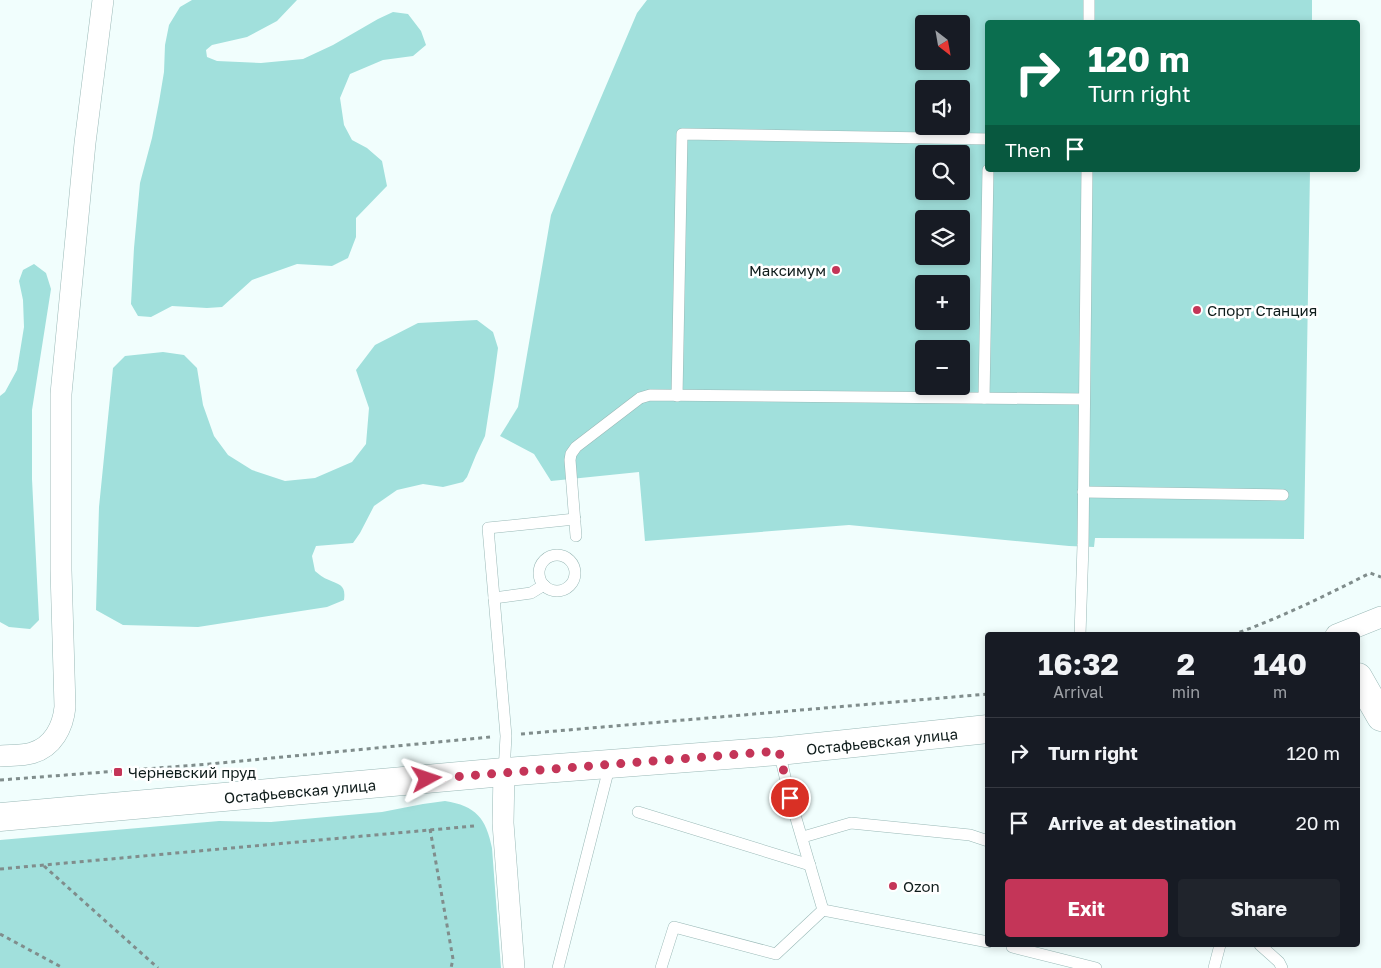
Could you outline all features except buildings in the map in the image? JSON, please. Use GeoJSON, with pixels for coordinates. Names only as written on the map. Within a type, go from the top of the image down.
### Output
{"type":"FeatureCollection","features":[{"type":"Feature","properties":{"kind":"street"},"geometry":{"type":"LineString","coordinates":[[0,756],[33,752],[42,748],[60,730],[64,718],[61,570],[61,394],[85,144],[103,0]]}},
{"type":"Feature","properties":{"kind":"street"},"geometry":{"type":"LineString","coordinates":[[1344,632],[1381,617]]}},
{"type":"Feature","properties":{"kind":"street"},"geometry":{"type":"LineString","coordinates":[[1360,680],[1381,717]]}},
{"type":"Feature","properties":{"kind":"street","name":"Остафьевская улица"},"geometry":{"type":"LineString","coordinates":[[0,817],[504,772],[779,751],[985,730]]}},
{"type":"Feature","properties":{"kind":"street"},"geometry":{"type":"LineString","coordinates":[[504,772],[503,823],[514,968]]}},
{"type":"Feature","properties":{"kind":"lane"},"geometry":{"type":"LineString","coordinates":[[1089,0],[1089,20]]}},
{"type":"Feature","properties":{"kind":"lane"},"geometry":{"type":"LineString","coordinates":[[677,396],[682,134],[985,139]]}},
{"type":"Feature","properties":{"kind":"lane"},"geometry":{"type":"LineString","coordinates":[[984,398],[988,172]]}},
{"type":"Feature","properties":{"kind":"lane"},"geometry":{"type":"LineString","coordinates":[[1080,632],[1083,545],[1087,172]]}},
{"type":"Feature","properties":{"kind":"lane"},"geometry":{"type":"LineString","coordinates":[[576,536],[571,454],[576,447],[640,398],[650,395],[1084,399]]}},
{"type":"Feature","properties":{"kind":"lane"},"geometry":{"type":"LineString","coordinates":[[1083,492],[1283,495]]}},
{"type":"Feature","properties":{"kind":"lane"},"geometry":{"type":"LineString","coordinates":[[504,772],[506,736],[488,528],[575,519]]}},
{"type":"Feature","properties":{"kind":"lane"},"geometry":{"type":"LineString","coordinates":[[494,598],[531,594],[544,585]]}},
{"type":"Feature","properties":{"kind":"lane"},"geometry":{"type":"LineString","coordinates":[[779,751],[790,798],[803,836],[823,910]]}},
{"type":"Feature","properties":{"kind":"lane"},"geometry":{"type":"LineString","coordinates":[[558,968],[610,764]]}},
{"type":"Feature","properties":{"kind":"lane"},"geometry":{"type":"LineString","coordinates":[[638,812],[810,865]]}},
{"type":"Feature","properties":{"kind":"lane"},"geometry":{"type":"LineString","coordinates":[[803,836],[851,823],[970,835],[985,840]]}},
{"type":"Feature","properties":{"kind":"lane"},"geometry":{"type":"LineString","coordinates":[[823,910],[985,941]]}},
{"type":"Feature","properties":{"kind":"lane"},"geometry":{"type":"LineString","coordinates":[[661,968],[674,927],[776,954],[823,910]]}},
{"type":"Feature","properties":{"kind":"lane"},"geometry":{"type":"LineString","coordinates":[[1013,947],[1096,968]]}},
{"type":"Feature","properties":{"kind":"lane"},"geometry":{"type":"LineString","coordinates":[[1214,968],[1219,947]]}},
{"type":"Feature","properties":{"kind":"lane"},"geometry":{"type":"LineString","coordinates":[[1262,947],[1282,968]]}},
{"type":"Feature","properties":{"kind":"path"},"geometry":{"type":"LineString","coordinates":[[1240,632],[1265,623],[1370,573],[1381,577]]}},
{"type":"Feature","properties":{"kind":"path"},"geometry":{"type":"LineString","coordinates":[[0,869],[474,826]]}},
{"type":"Feature","properties":{"kind":"path"},"geometry":{"type":"LineString","coordinates":[[430,829],[453,959],[451,968]]}},
{"type":"Feature","properties":{"kind":"path"},"geometry":{"type":"LineString","coordinates":[[44,866],[158,968]]}},
{"type":"Feature","properties":{"kind":"path"},"geometry":{"type":"LineString","coordinates":[[0,934],[63,968]]}},
{"type":"Feature","properties":{"kind":"shaded area"},"geometry":{"type":"Polygon","coordinates":[[[192,0],[297,0],[277,21],[247,37],[212,45],[206,50],[207,57],[217,61],[261,63],[303,59],[393,12],[408,14],[421,31],[426,45],[413,56],[383,60],[350,74],[340,98],[344,125],[352,140],[367,148],[382,161],[387,186],[356,218],[356,237],[348,258],[332,266],[297,264],[252,280],[222,307],[172,306],[151,317],[138,316],[131,304],[140,183],[159,102],[169,25],[180,7],[192,0]]]}},
{"type":"Feature","properties":{"kind":"shaded area"},"geometry":{"type":"Polygon","coordinates":[[[647,0],[1312,0],[1312,20],[985,20],[985,172],[1310,172],[1304,539],[1095,538],[1094,547],[849,525],[645,541],[639,472],[551,481],[534,454],[500,436],[518,407],[551,215],[637,13],[647,0]]]}},
{"type":"Feature","properties":{"kind":"shaded area"},"geometry":{"type":"Polygon","coordinates":[[[34,264],[46,273],[51,289],[32,410],[32,479],[39,620],[30,629],[9,627],[0,622],[0,396],[5,392],[17,370],[24,327],[23,300],[19,281],[23,270],[34,264]]]}},
{"type":"Feature","properties":{"kind":"shaded area"},"geometry":{"type":"Polygon","coordinates":[[[477,320],[493,332],[498,348],[485,436],[467,477],[463,482],[443,487],[423,484],[397,490],[374,506],[353,543],[316,546],[312,556],[315,571],[343,588],[344,600],[327,607],[198,627],[123,625],[96,610],[99,507],[113,368],[125,356],[163,352],[184,355],[197,368],[203,405],[214,436],[228,455],[252,470],[285,481],[315,478],[352,462],[366,444],[369,408],[356,370],[375,345],[418,323],[477,320]]]}},
{"type":"Feature","properties":{"kind":"shaded area"},"geometry":{"type":"Polygon","coordinates":[[[445,801],[465,806],[472,810],[483,821],[490,838],[501,968],[0,968],[0,840],[219,821],[271,822],[382,812],[445,801]]]}},
{"type":"Feature","properties":{"kind":"place","name":"Максимум"},"geometry":{"type":"Point","coordinates":[836,270]}},
{"type":"Feature","properties":{"kind":"place","name":"Спорт Станция"},"geometry":{"type":"Point","coordinates":[1197,310]}},
{"type":"Feature","properties":{"kind":"place","name":"Черневский пруд"},"geometry":{"type":"Point","coordinates":[118,772]}},
{"type":"Feature","properties":{"kind":"place","name":"Ozon"},"geometry":{"type":"Point","coordinates":[893,886]}},
{"type":"Feature","properties":{"kind":"route"},"geometry":{"type":"LineString","coordinates":[[427,779],[779,751],[790,798]]}}]}
